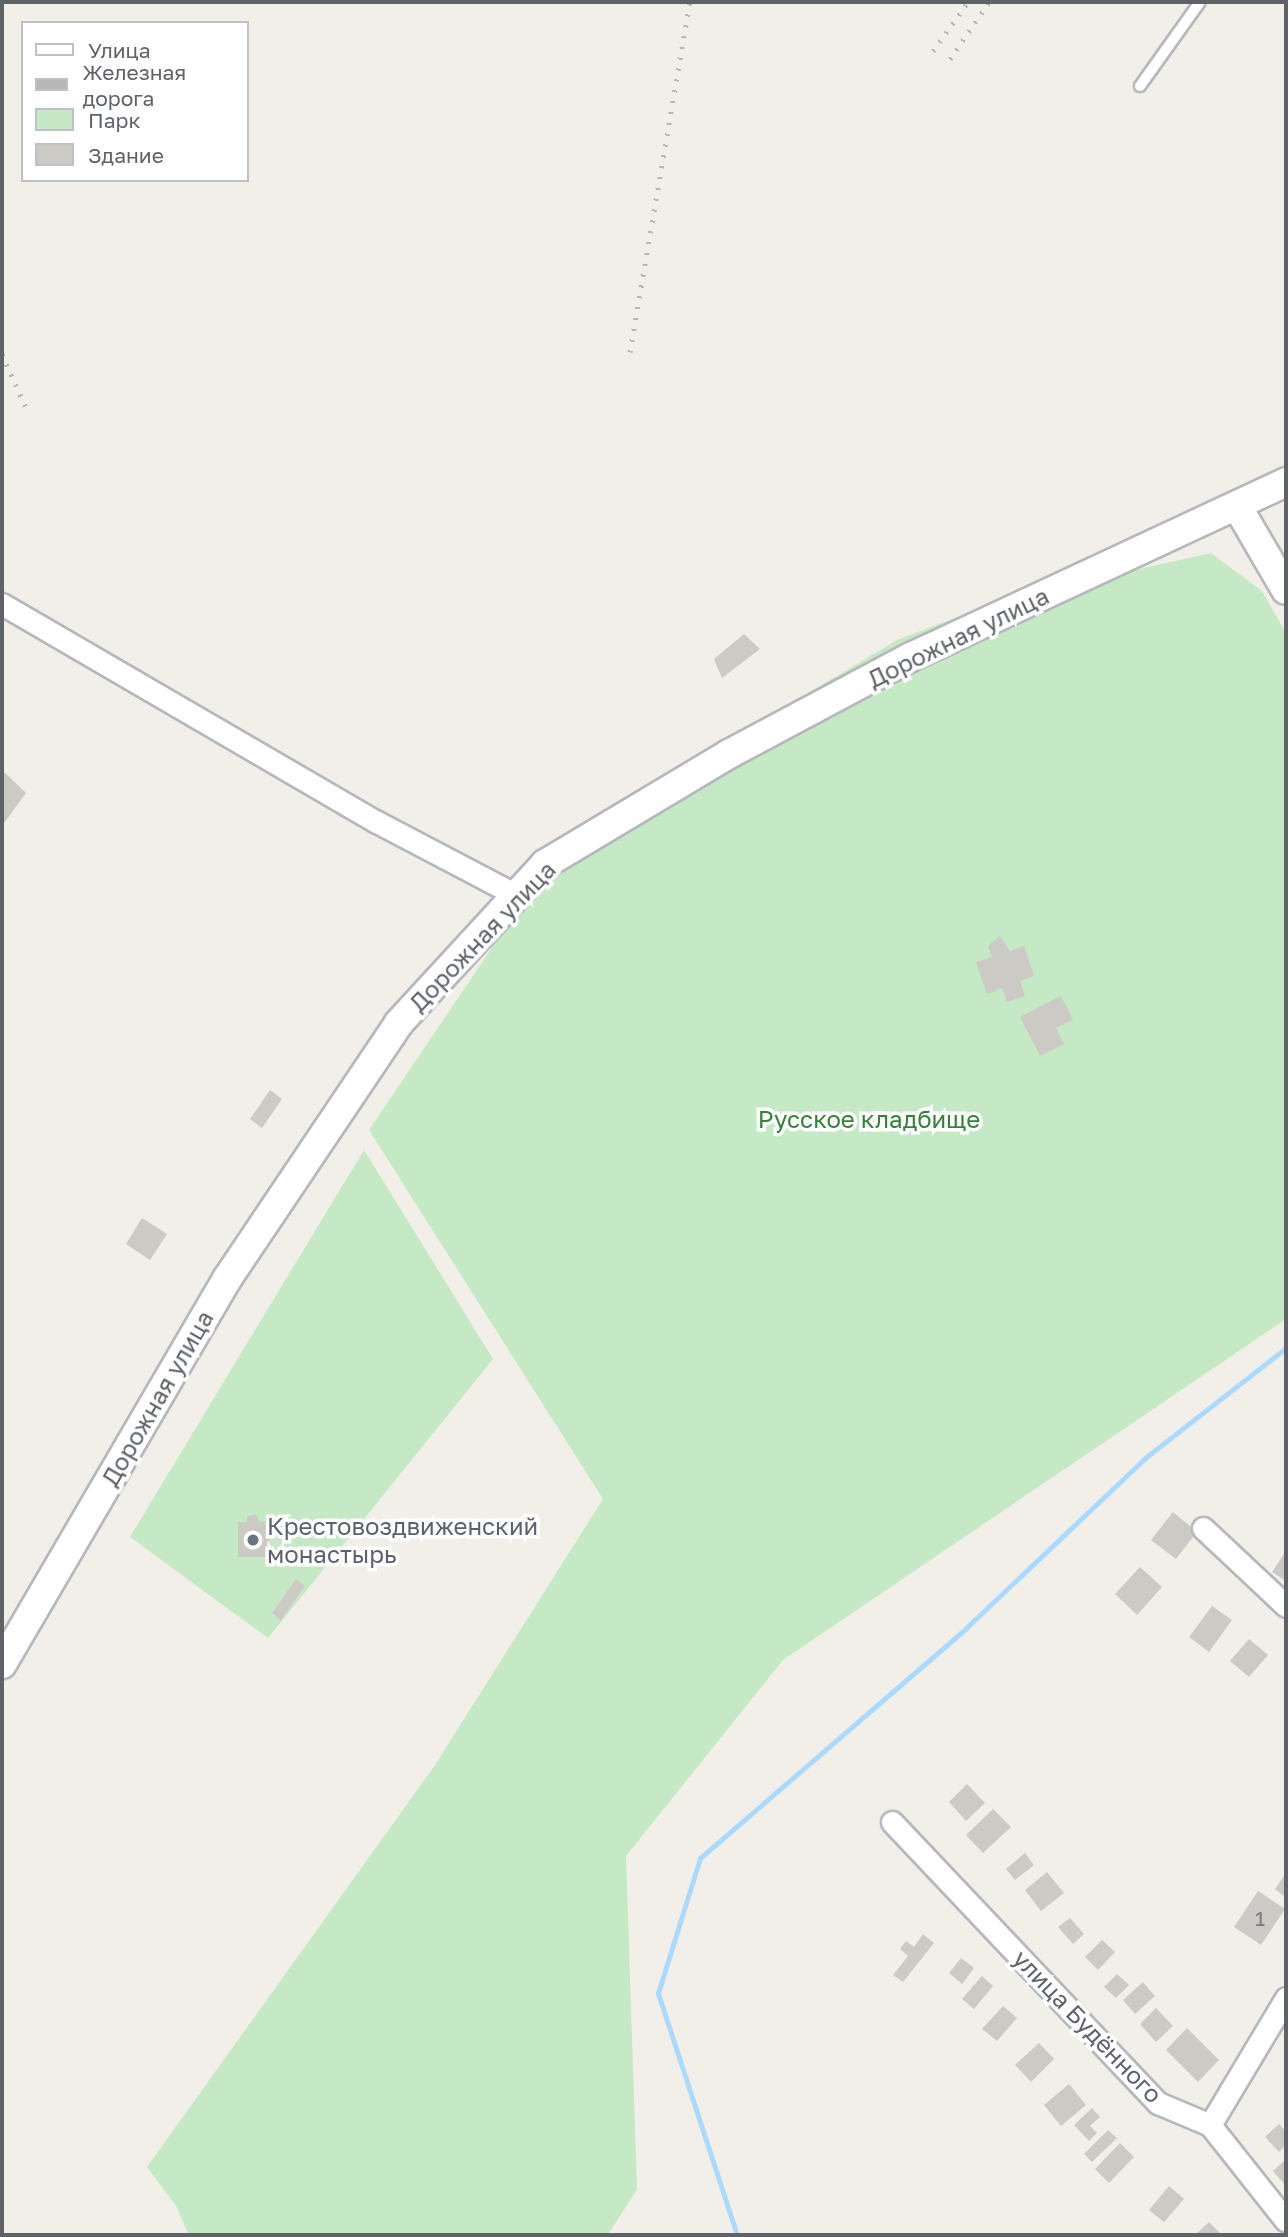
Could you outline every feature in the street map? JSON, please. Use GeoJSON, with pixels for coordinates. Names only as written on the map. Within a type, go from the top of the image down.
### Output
{"type":"FeatureCollection","features":[{"type":"Feature","properties":{"kind":"street","name":"Дорожная улица"},"geometry":{"type":"LineString","coordinates":[[2,1664],[242,1256],[399,1023],[545,864],[729,754],[911,657],[1286,482]]}},
{"type":"Feature","properties":{"kind":"street"},"geometry":{"type":"LineString","coordinates":[[1237,506],[1286,590]]}},
{"type":"Feature","properties":{"kind":"street"},"geometry":{"type":"LineString","coordinates":[[2,604],[377,822],[516,895]]}},
{"type":"Feature","properties":{"kind":"street"},"geometry":{"type":"LineString","coordinates":[[1203,1528],[1286,1606]]}},
{"type":"Feature","properties":{"kind":"street","name":"улица Будённого"},"geometry":{"type":"LineString","coordinates":[[892,1822],[1158,2103],[1210,2125],[1286,2221]]}},
{"type":"Feature","properties":{"kind":"street"},"geometry":{"type":"LineString","coordinates":[[1210,2125],[1286,1998]]}},
{"type":"Feature","properties":{"kind":"lane"},"geometry":{"type":"LineString","coordinates":[[1140,86],[1199,2]]}},
{"type":"Feature","properties":{"kind":"green space","name":"Русское кладбище"},"geometry":{"type":"Polygon","coordinates":[[[1211,553],[1262,591],[1286,633],[1286,1319],[783,1660],[626,1856],[637,2189],[608,2235],[189,2235],[176,2206],[147,2167],[435,1765],[603,1499],[369,1130],[547,866],[643,792],[897,640],[1005,599],[1211,553]]]}},
{"type":"Feature","properties":{"kind":"green space"},"geometry":{"type":"Polygon","coordinates":[[[364,1150],[493,1359],[268,1638],[130,1537],[364,1150]]]}},
{"type":"Feature","properties":{"kind":"building"},"geometry":{"type":"Polygon","coordinates":[[[744,634],[760,649],[722,678],[714,659],[744,634]]]}},
{"type":"Feature","properties":{"kind":"building"},"geometry":{"type":"Polygon","coordinates":[[[2,770],[26,793],[2,826],[2,770]]]}},
{"type":"Feature","properties":{"kind":"building"},"geometry":{"type":"Polygon","coordinates":[[[1000,936],[1010,951],[1024,946],[1034,976],[1020,981],[1025,996],[1007,1002],[1002,988],[987,994],[976,962],[992,957],[988,946],[1000,936]]]}},
{"type":"Feature","properties":{"kind":"building"},"geometry":{"type":"Polygon","coordinates":[[[1061,996],[1073,1020],[1056,1028],[1064,1044],[1040,1056],[1020,1017],[1061,996]]]}},
{"type":"Feature","properties":{"kind":"building"},"geometry":{"type":"Polygon","coordinates":[[[270,1090],[282,1099],[262,1128],[250,1119],[270,1090]]]}},
{"type":"Feature","properties":{"kind":"building"},"geometry":{"type":"Polygon","coordinates":[[[142,1218],[167,1234],[150,1260],[126,1244],[142,1218]]]}},
{"type":"Feature","properties":{"kind":"building"},"geometry":{"type":"Polygon","coordinates":[[[1173,1512],[1197,1532],[1176,1559],[1151,1540],[1173,1512]]]}},
{"type":"Feature","properties":{"kind":"building","name":"Крестовоздвиженский монастырь"},"geometry":{"type":"Polygon","coordinates":[[[256,1514],[259,1522],[269,1521],[269,1557],[238,1557],[238,1522],[247,1522],[247,1517],[256,1514]]]}},
{"type":"Feature","properties":{"kind":"building"},"geometry":{"type":"Polygon","coordinates":[[[1286,1551],[1286,1581],[1272,1572],[1286,1551]]]}},
{"type":"Feature","properties":{"kind":"building"},"geometry":{"type":"Polygon","coordinates":[[[1140,1567],[1162,1587],[1137,1615],[1115,1594],[1140,1567]]]}},
{"type":"Feature","properties":{"kind":"building"},"geometry":{"type":"Polygon","coordinates":[[[296,1579],[305,1586],[281,1620],[272,1613],[296,1579]]]}},
{"type":"Feature","properties":{"kind":"building"},"geometry":{"type":"Polygon","coordinates":[[[1212,1606],[1232,1620],[1209,1652],[1189,1637],[1212,1606]]]}},
{"type":"Feature","properties":{"kind":"building"},"geometry":{"type":"Polygon","coordinates":[[[1249,1639],[1268,1655],[1249,1677],[1230,1661],[1249,1639]]]}},
{"type":"Feature","properties":{"kind":"building"},"geometry":{"type":"Polygon","coordinates":[[[967,1784],[985,1803],[966,1821],[949,1802],[967,1784]]]}},
{"type":"Feature","properties":{"kind":"building"},"geometry":{"type":"Polygon","coordinates":[[[993,1809],[1011,1827],[983,1853],[966,1835],[993,1809]]]}},
{"type":"Feature","properties":{"kind":"building"},"geometry":{"type":"Polygon","coordinates":[[[1025,1853],[1034,1865],[1015,1880],[1006,1869],[1025,1853]]]}},
{"type":"Feature","properties":{"kind":"building"},"geometry":{"type":"Polygon","coordinates":[[[1047,1872],[1064,1893],[1041,1911],[1025,1890],[1047,1872]]]}},
{"type":"Feature","properties":{"kind":"building"},"geometry":{"type":"Polygon","coordinates":[[[1286,1873],[1286,1898],[1275,1889],[1286,1873]]]}},
{"type":"Feature","properties":{"kind":"building"},"geometry":{"type":"Polygon","coordinates":[[[1258,1891],[1285,1909],[1261,1945],[1234,1927],[1258,1891]]]}},
{"type":"Feature","properties":{"kind":"building"},"geometry":{"type":"Polygon","coordinates":[[[1070,1918],[1084,1934],[1073,1944],[1058,1927],[1070,1918]]]}},
{"type":"Feature","properties":{"kind":"building"},"geometry":{"type":"Polygon","coordinates":[[[923,1934],[934,1943],[903,1982],[893,1975],[908,1956],[900,1949],[906,1941],[914,1947],[923,1934]]]}},
{"type":"Feature","properties":{"kind":"building"},"geometry":{"type":"Polygon","coordinates":[[[1102,1940],[1115,1952],[1098,1970],[1085,1957],[1102,1940]]]}},
{"type":"Feature","properties":{"kind":"building"},"geometry":{"type":"Polygon","coordinates":[[[961,1958],[974,1968],[962,1984],[949,1973],[961,1958]]]}},
{"type":"Feature","properties":{"kind":"building"},"geometry":{"type":"Polygon","coordinates":[[[1117,1974],[1129,1985],[1116,1998],[1104,1987],[1117,1974]]]}},
{"type":"Feature","properties":{"kind":"building"},"geometry":{"type":"Polygon","coordinates":[[[982,1976],[993,1986],[974,2009],[962,1999],[982,1976]]]}},
{"type":"Feature","properties":{"kind":"building"},"geometry":{"type":"Polygon","coordinates":[[[1143,1982],[1155,1996],[1135,2014],[1123,2000],[1143,1982]]]}},
{"type":"Feature","properties":{"kind":"building"},"geometry":{"type":"Polygon","coordinates":[[[1003,2006],[1017,2018],[997,2041],[982,2029],[1003,2006]]]}},
{"type":"Feature","properties":{"kind":"building"},"geometry":{"type":"Polygon","coordinates":[[[1156,2008],[1173,2026],[1156,2042],[1140,2024],[1156,2008]]]}},
{"type":"Feature","properties":{"kind":"building"},"geometry":{"type":"Polygon","coordinates":[[[1187,2028],[1219,2060],[1198,2082],[1166,2050],[1187,2028]]]}},
{"type":"Feature","properties":{"kind":"building"},"geometry":{"type":"Polygon","coordinates":[[[1039,2043],[1054,2059],[1031,2082],[1015,2065],[1039,2043]]]}},
{"type":"Feature","properties":{"kind":"building"},"geometry":{"type":"Polygon","coordinates":[[[1069,2084],[1086,2105],[1061,2126],[1044,2105],[1069,2084]]]}},
{"type":"Feature","properties":{"kind":"building"},"geometry":{"type":"Polygon","coordinates":[[[1092,2108],[1100,2117],[1090,2126],[1097,2133],[1089,2141],[1074,2125],[1092,2108]]]}},
{"type":"Feature","properties":{"kind":"building"},"geometry":{"type":"Polygon","coordinates":[[[1279,2124],[1286,2131],[1286,2145],[1279,2152],[1265,2137],[1279,2124]]]}},
{"type":"Feature","properties":{"kind":"building"},"geometry":{"type":"Polygon","coordinates":[[[1108,2130],[1117,2138],[1092,2162],[1084,2154],[1108,2130]]]}},
{"type":"Feature","properties":{"kind":"building"},"geometry":{"type":"Polygon","coordinates":[[[1120,2143],[1134,2157],[1109,2183],[1095,2169],[1120,2143]]]}},
{"type":"Feature","properties":{"kind":"building"},"geometry":{"type":"Polygon","coordinates":[[[1286,2159],[1286,2186],[1273,2171],[1286,2159]]]}},
{"type":"Feature","properties":{"kind":"building"},"geometry":{"type":"Polygon","coordinates":[[[1169,2186],[1184,2199],[1164,2222],[1149,2210],[1169,2186]]]}},
{"type":"Feature","properties":{"kind":"building"},"geometry":{"type":"Polygon","coordinates":[[[1209,2222],[1222,2235],[1195,2235],[1209,2222]]]}},
{"type":"Feature","properties":{"kind":"waterway"},"geometry":{"type":"LineString","coordinates":[[737,2235],[658,1993],[700,1858],[966,1628],[1145,1458],[1286,1348]]}},
{"type":"Feature","properties":{"kind":"railway"},"geometry":{"type":"LineString","coordinates":[[630,352],[690,2]]}},
{"type":"Feature","properties":{"kind":"railway"},"geometry":{"type":"LineString","coordinates":[[933,51],[968,2]]}},
{"type":"Feature","properties":{"kind":"railway"},"geometry":{"type":"LineString","coordinates":[[950,59],[989,2]]}},
{"type":"Feature","properties":{"kind":"railway"},"geometry":{"type":"LineString","coordinates":[[2,354],[26,408]]}},
{"type":"Feature","properties":{"kind":"place","name":"Крестовоздвиженский монастырь"},"geometry":{"type":"Point","coordinates":[253,1540]}}]}
